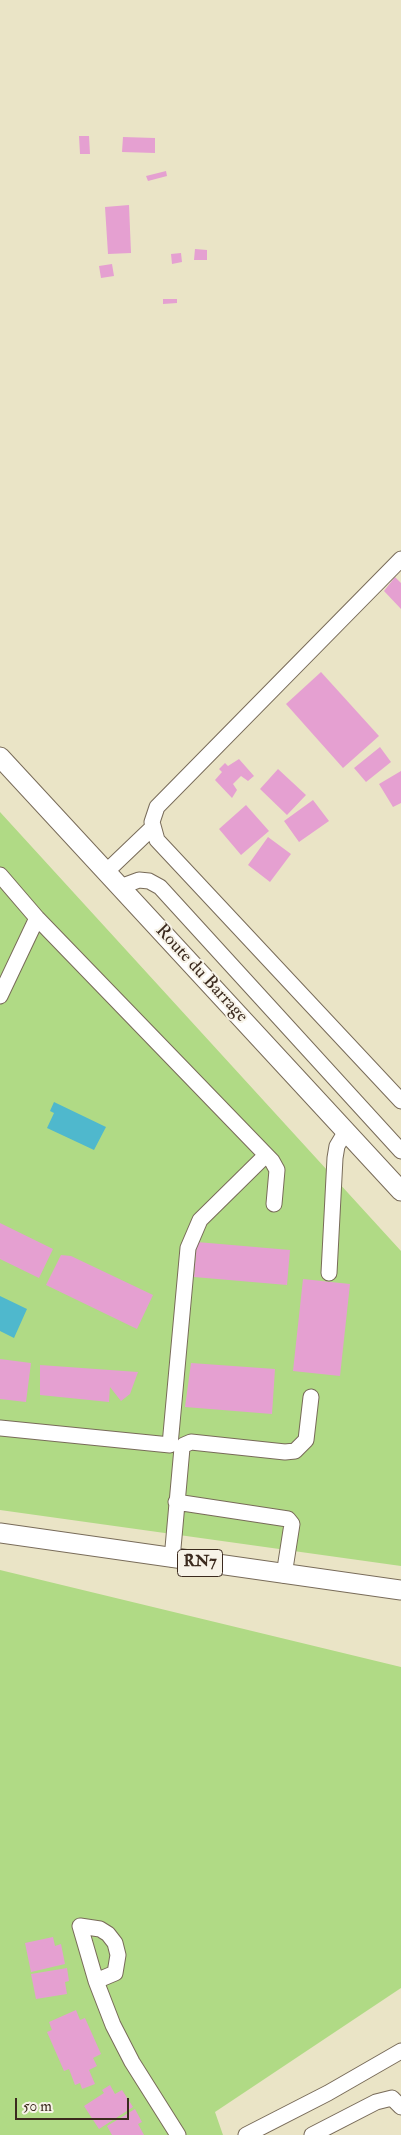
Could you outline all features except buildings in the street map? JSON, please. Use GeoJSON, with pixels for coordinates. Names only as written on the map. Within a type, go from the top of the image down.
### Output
{"type":"FeatureCollection","features":[{"type":"Feature","properties":{"kind":"main road","name":"Route du Barrage"},"geometry":{"type":"LineString","coordinates":[[0,758],[401,1191]]}},
{"type":"Feature","properties":{"kind":"main road","name":"RN7"},"geometry":{"type":"LineString","coordinates":[[0,1533],[284,1575],[401,1590]]}},
{"type":"Feature","properties":{"kind":"street"},"geometry":{"type":"LineString","coordinates":[[401,559],[157,807],[152,817],[152,828],[157,840],[401,1101]]}},
{"type":"Feature","properties":{"kind":"street"},"geometry":{"type":"LineString","coordinates":[[106,872],[152,828]]}},
{"type":"Feature","properties":{"kind":"street"},"geometry":{"type":"LineString","coordinates":[[0,875],[38,918],[266,1154],[277,1170],[274,1204]]}},
{"type":"Feature","properties":{"kind":"street"},"geometry":{"type":"LineString","coordinates":[[120,887],[139,880],[149,881],[160,887],[401,1151]]}},
{"type":"Feature","properties":{"kind":"street"},"geometry":{"type":"LineString","coordinates":[[0,996],[38,918]]}},
{"type":"Feature","properties":{"kind":"street"},"geometry":{"type":"LineString","coordinates":[[329,1273],[335,1158],[337,1146],[346,1131]]}},
{"type":"Feature","properties":{"kind":"street"},"geometry":{"type":"LineString","coordinates":[[0,1428],[170,1445],[188,1248],[200,1220],[266,1154]]}},
{"type":"Feature","properties":{"kind":"street"},"geometry":{"type":"LineString","coordinates":[[172,1559],[176,1502],[182,1448],[184,1445],[191,1442],[285,1452],[295,1451],[306,1440],[311,1397]]}},
{"type":"Feature","properties":{"kind":"street"},"geometry":{"type":"LineString","coordinates":[[176,1502],[288,1519],[292,1524],[284,1575]]}},
{"type":"Feature","properties":{"kind":"street"},"geometry":{"type":"LineString","coordinates":[[96,1981],[113,2025],[132,2062],[178,2135]]}},
{"type":"Feature","properties":{"kind":"street"},"geometry":{"type":"LineString","coordinates":[[246,2135],[328,2093],[401,2051]]}},
{"type":"Feature","properties":{"kind":"street"},"geometry":{"type":"LineString","coordinates":[[312,2135],[376,2102],[392,2098],[401,2107]]}},
{"type":"Feature","properties":{"kind":"green space"},"geometry":{"type":"Polygon","coordinates":[[[0,812],[401,1251],[401,1566],[0,1510],[0,812]]]}},
{"type":"Feature","properties":{"kind":"green space"},"geometry":{"type":"Polygon","coordinates":[[[0,1570],[401,1667],[401,1988],[215,2112],[223,2135],[0,2135],[0,1570]]]}},
{"type":"Feature","properties":{"kind":"water"},"geometry":{"type":"Polygon","coordinates":[[[54,1102],[106,1127],[94,1150],[47,1128],[54,1113],[50,1111],[54,1102]]]}},
{"type":"Feature","properties":{"kind":"water"},"geometry":{"type":"Polygon","coordinates":[[[0,1296],[27,1309],[14,1338],[0,1331],[0,1296]]]}}]}
